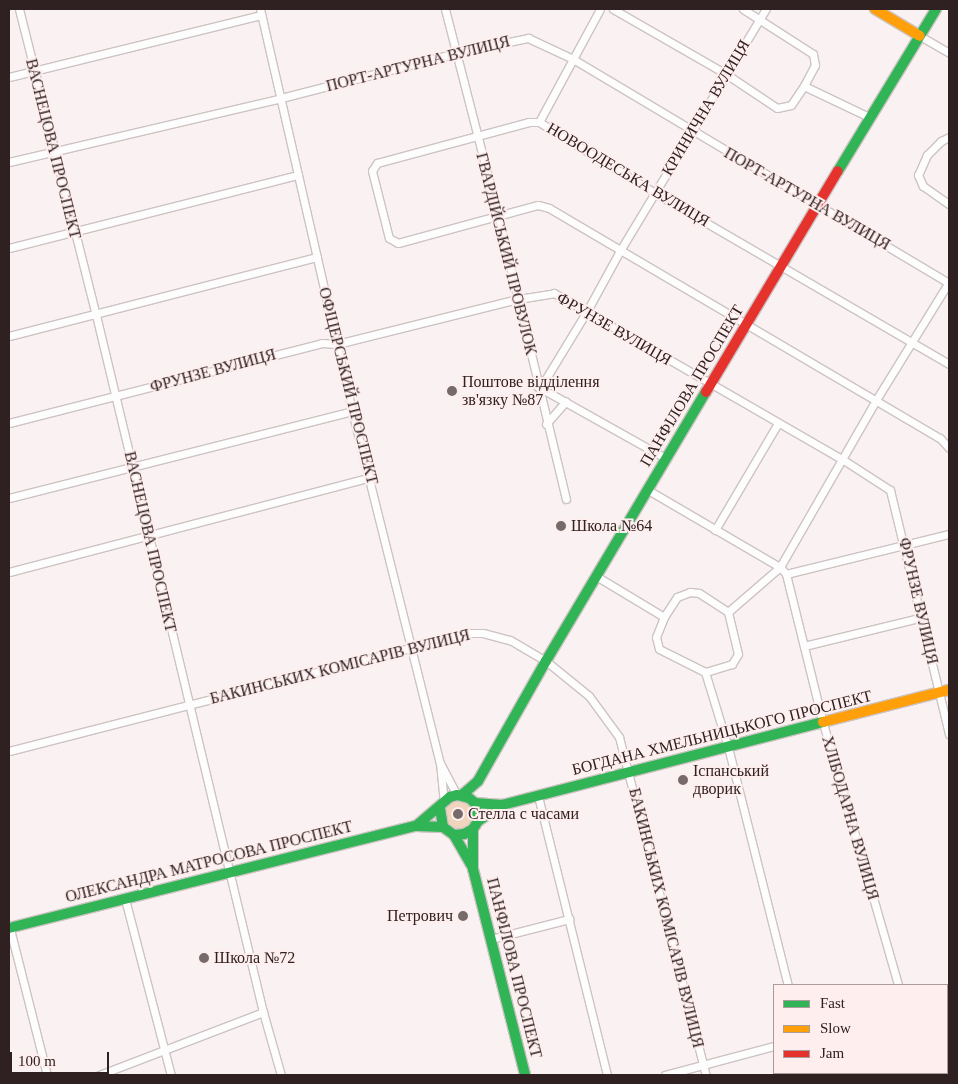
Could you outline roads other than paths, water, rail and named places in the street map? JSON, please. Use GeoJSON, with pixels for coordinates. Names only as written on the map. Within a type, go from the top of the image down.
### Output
{"type":"FeatureCollection","features":[{"type":"Feature","properties":{"kind":"main road"},"geometry":{"type":"LineString","coordinates":[[874,9],[920,36]]}},
{"type":"Feature","properties":{"kind":"main road","name":"ПАНФІЛОВА ПРОСПЕКТ"},"geometry":{"type":"LineString","coordinates":[[475,802],[478,781],[546,661],[936,9]]}},
{"type":"Feature","properties":{"kind":"main road","name":"БОГДАНА ХМЕЛЬНИЦЬКОГО ПРОСПЕКТ"},"geometry":{"type":"LineString","coordinates":[[502,805],[949,690]]}},
{"type":"Feature","properties":{"kind":"main road","name":"ПАНФІЛОВА ПРОСПЕКТ"},"geometry":{"type":"LineString","coordinates":[[460,795],[478,781]]}},
{"type":"Feature","properties":{"kind":"main road"},"geometry":{"type":"LineString","coordinates":[[416,826],[450,797],[460,795],[475,802],[502,805]]}},
{"type":"Feature","properties":{"kind":"main road"},"geometry":{"type":"LineString","coordinates":[[475,802],[475,825]]}},
{"type":"Feature","properties":{"kind":"main road"},"geometry":{"type":"LineString","coordinates":[[442,805],[443,827]]}},
{"type":"Feature","properties":{"kind":"main road"},"geometry":{"type":"LineString","coordinates":[[416,826],[443,827],[454,834],[464,834],[502,805]]}},
{"type":"Feature","properties":{"kind":"main road","name":"ПАНФІЛОВА ПРОСПЕКТ"},"geometry":{"type":"LineString","coordinates":[[473,869],[475,825]]}},
{"type":"Feature","properties":{"kind":"main road","name":"ОЛЕКСАНДРА МАТРОСОВА ПРОСПЕКТ"},"geometry":{"type":"LineString","coordinates":[[9,927],[416,826]]}},
{"type":"Feature","properties":{"kind":"main road","name":"ПАНФІЛОВА ПРОСПЕКТ"},"geometry":{"type":"LineString","coordinates":[[454,834],[473,869],[525,1075]]}},
{"type":"Feature","properties":{"kind":"street","name":"ВАСНЕЦОВА ПРОСПЕКТ"},"geometry":{"type":"LineString","coordinates":[[18,9],[96,316],[263,1012],[281,1075]]}},
{"type":"Feature","properties":{"kind":"street","name":"ГВАРДІЙСЬКИЙ ПРОВУЛОК"},"geometry":{"type":"LineString","coordinates":[[445,9],[498,216],[546,424],[566,499]]}},
{"type":"Feature","properties":{"kind":"street"},"geometry":{"type":"LineString","coordinates":[[539,122],[600,9]]}},
{"type":"Feature","properties":{"kind":"street"},"geometry":{"type":"LineString","coordinates":[[614,9],[726,74],[777,108],[791,105],[804,86],[814,66],[813,54],[743,9]]}},
{"type":"Feature","properties":{"kind":"street","name":"КРИНИЧНА ВУЛИЦЯ"},"geometry":{"type":"LineString","coordinates":[[537,386],[545,380],[587,311],[621,249],[766,9]]}},
{"type":"Feature","properties":{"kind":"street"},"geometry":{"type":"LineString","coordinates":[[9,77],[261,12]]}},
{"type":"Feature","properties":{"kind":"street","name":"ОФІЦЕРСЬКИЙ ПРОСПЕКТ"},"geometry":{"type":"LineString","coordinates":[[261,12],[336,344],[440,763]]}},
{"type":"Feature","properties":{"kind":"street"},"geometry":{"type":"LineString","coordinates":[[920,36],[949,53]]}},
{"type":"Feature","properties":{"kind":"street","name":"ПОРТ-АРТУРНА ВУЛИЦЯ"},"geometry":{"type":"LineString","coordinates":[[9,162],[281,98],[456,53],[528,38],[572,59],[949,283]]}},
{"type":"Feature","properties":{"kind":"street"},"geometry":{"type":"LineString","coordinates":[[804,86],[871,118]]}},
{"type":"Feature","properties":{"kind":"street","name":"НОВООДЕСЬКА ВУЛИЦЯ"},"geometry":{"type":"LineString","coordinates":[[949,364],[655,193],[539,122],[529,122],[377,163],[372,171],[389,238],[398,243],[538,205],[548,208],[621,249],[940,438],[949,448]]}},
{"type":"Feature","properties":{"kind":"street"},"geometry":{"type":"LineString","coordinates":[[949,137],[941,141],[927,155],[918,175],[923,186],[949,204]]}},
{"type":"Feature","properties":{"kind":"street"},"geometry":{"type":"LineString","coordinates":[[9,248],[298,175]]}},
{"type":"Feature","properties":{"kind":"street"},"geometry":{"type":"LineString","coordinates":[[9,336],[96,316],[316,257]]}},
{"type":"Feature","properties":{"kind":"street"},"geometry":{"type":"LineString","coordinates":[[728,612],[780,567],[876,400],[949,283]]}},
{"type":"Feature","properties":{"kind":"street","name":"ФРУНЗЕ ВУЛИЦЯ"},"geometry":{"type":"LineString","coordinates":[[9,423],[322,343],[336,344],[518,299],[554,293],[842,459],[890,490],[923,617],[949,734]]}},
{"type":"Feature","properties":{"kind":"street"},"geometry":{"type":"LineString","coordinates":[[537,386],[667,459]]}},
{"type":"Feature","properties":{"kind":"street"},"geometry":{"type":"LineString","coordinates":[[546,424],[566,401]]}},
{"type":"Feature","properties":{"kind":"street"},"geometry":{"type":"LineString","coordinates":[[9,498],[352,411]]}},
{"type":"Feature","properties":{"kind":"street"},"geometry":{"type":"LineString","coordinates":[[715,530],[778,423]]}},
{"type":"Feature","properties":{"kind":"street"},"geometry":{"type":"LineString","coordinates":[[9,572],[370,478]]}},
{"type":"Feature","properties":{"kind":"street","name":"ХЛІБОДАРНА ВУЛИЦЯ"},"geometry":{"type":"LineString","coordinates":[[648,490],[780,567],[786,574],[824,723],[898,984]]}},
{"type":"Feature","properties":{"kind":"street"},"geometry":{"type":"LineString","coordinates":[[786,574],[949,534]]}},
{"type":"Feature","properties":{"kind":"street"},"geometry":{"type":"LineString","coordinates":[[596,576],[664,617]]}},
{"type":"Feature","properties":{"kind":"street"},"geometry":{"type":"LineString","coordinates":[[690,592],[699,594],[728,612],[737,657],[732,664],[705,672],[659,649],[656,637],[664,617],[677,596],[690,592]]}},
{"type":"Feature","properties":{"kind":"street"},"geometry":{"type":"LineString","coordinates":[[804,646],[923,617]]}},
{"type":"Feature","properties":{"kind":"street","name":"БАКИНСЬКИХ КОМІСАРІВ ВУЛИЦЯ"},"geometry":{"type":"LineString","coordinates":[[9,751],[468,633],[483,633],[510,640],[546,661],[589,696],[619,737],[706,1075]]}},
{"type":"Feature","properties":{"kind":"street"},"geometry":{"type":"LineString","coordinates":[[705,672],[728,748],[788,984]]}},
{"type":"Feature","properties":{"kind":"street"},"geometry":{"type":"LineString","coordinates":[[440,763],[460,795]]}},
{"type":"Feature","properties":{"kind":"street"},"geometry":{"type":"LineString","coordinates":[[440,763],[442,805]]}},
{"type":"Feature","properties":{"kind":"street"},"geometry":{"type":"LineString","coordinates":[[538,796],[607,1075]]}},
{"type":"Feature","properties":{"kind":"street"},"geometry":{"type":"LineString","coordinates":[[125,899],[171,1075]]}},
{"type":"Feature","properties":{"kind":"street"},"geometry":{"type":"LineString","coordinates":[[491,939],[569,919]]}},
{"type":"Feature","properties":{"kind":"street"},"geometry":{"type":"LineString","coordinates":[[9,927],[47,1075]]}},
{"type":"Feature","properties":{"kind":"street"},"geometry":{"type":"LineString","coordinates":[[99,1075],[263,1012]]}},
{"type":"Feature","properties":{"kind":"street"},"geometry":{"type":"LineString","coordinates":[[665,1075],[773,1046]]}},
{"type":"Feature","properties":{"kind":"place","name":"Поштове відділення зв'язку №87"},"geometry":{"type":"Point","coordinates":[452,391]}},
{"type":"Feature","properties":{"kind":"place","name":"Школа №64"},"geometry":{"type":"Point","coordinates":[561,526]}},
{"type":"Feature","properties":{"kind":"place","name":"Іспанський дворик"},"geometry":{"type":"Point","coordinates":[683,780]}},
{"type":"Feature","properties":{"kind":"place","name":"Стелла с часами"},"geometry":{"type":"Point","coordinates":[458,814]}},
{"type":"Feature","properties":{"kind":"place","name":"Петрович"},"geometry":{"type":"Point","coordinates":[463,916]}},
{"type":"Feature","properties":{"kind":"place","name":"Школа №72"},"geometry":{"type":"Point","coordinates":[204,958]}}]}
